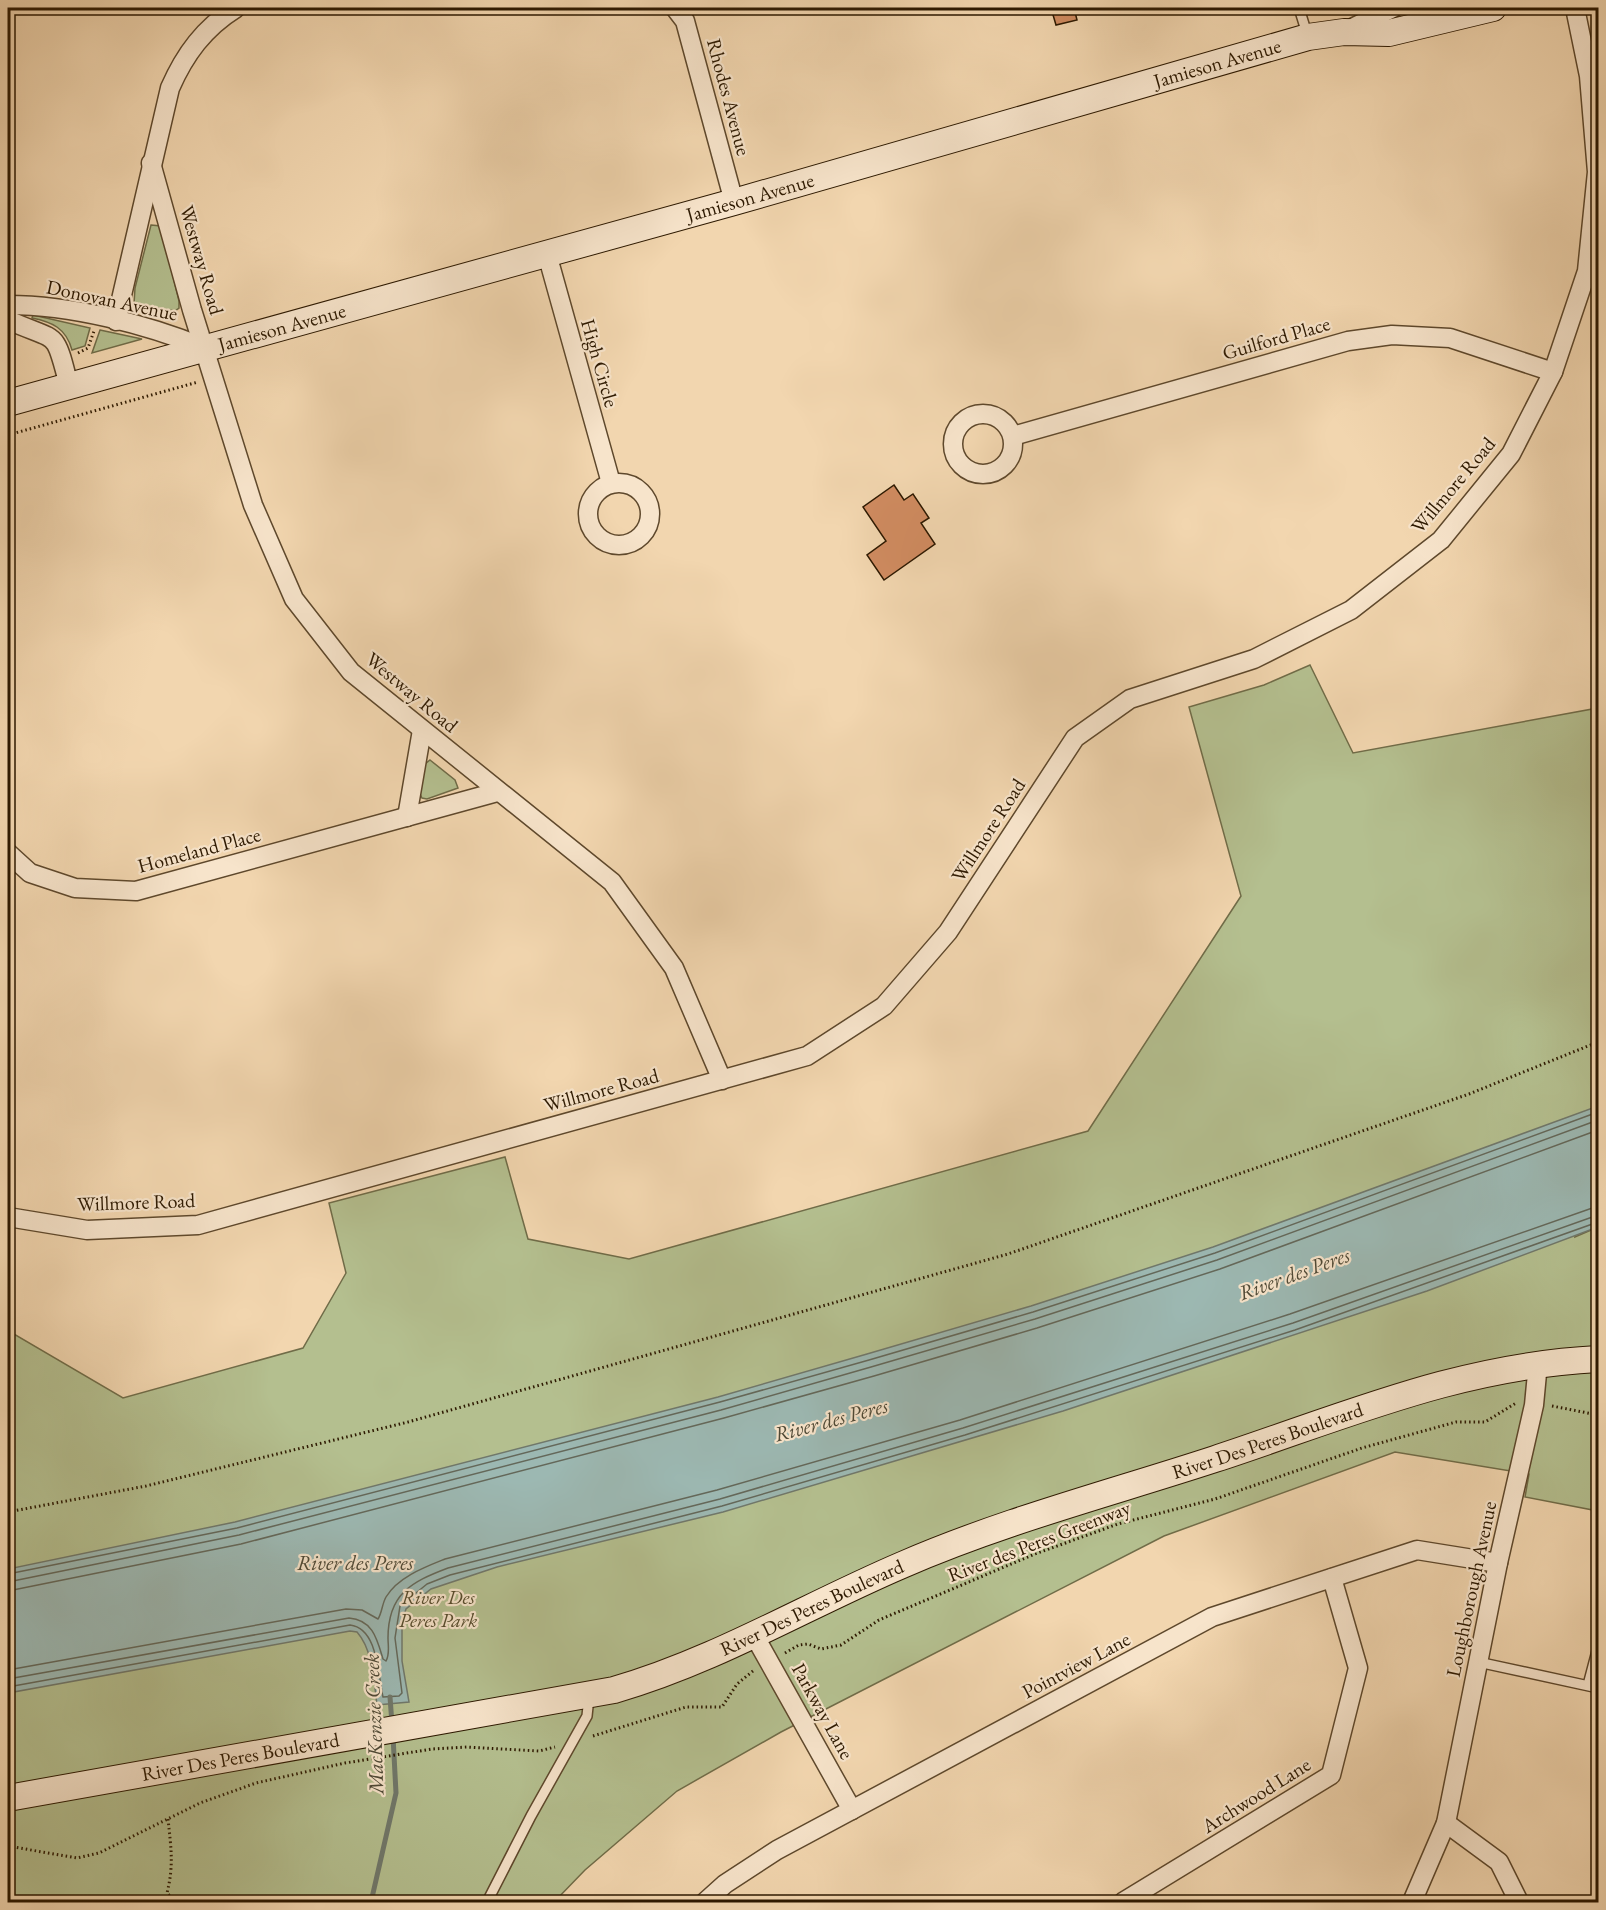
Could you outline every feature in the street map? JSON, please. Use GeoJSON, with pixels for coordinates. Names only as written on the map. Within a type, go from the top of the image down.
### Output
{"type":"FeatureCollection","features":[{"type":"Feature","properties":{"kind":"main road","name":"Jamieson Avenue"},"geometry":{"type":"LineString","coordinates":[[8,404],[734,202],[1308,37],[1344,32],[1389,33],[1493,8]]}},
{"type":"Feature","properties":{"kind":"main road","name":"River Des Peres Boulevard"},"geometry":{"type":"LineString","coordinates":[[8,1798],[362,1734],[589,1696],[645,1682],[754,1635],[879,1575],[974,1536],[1233,1453],[1421,1388],[1468,1376],[1538,1363],[1599,1359]]}},
{"type":"Feature","properties":{"kind":"street"},"geometry":{"type":"LineString","coordinates":[[116,321],[170,88],[181,63],[199,37],[219,18],[236,8]]}},
{"type":"Feature","properties":{"kind":"street","name":"Rhodes Avenue"},"geometry":{"type":"LineString","coordinates":[[675,8],[685,21],[734,202]]}},
{"type":"Feature","properties":{"kind":"street"},"geometry":{"type":"LineString","coordinates":[[1344,32],[1393,8]]}},
{"type":"Feature","properties":{"kind":"street","name":"Willmore Road"},"geometry":{"type":"LineString","coordinates":[[8,1217],[87,1230],[198,1224],[807,1056],[884,1006],[948,932],[1075,738],[1130,699],[1254,659],[1351,610],[1441,540],[1511,454],[1553,372],[1587,272],[1597,172],[1590,76],[1575,8]]}},
{"type":"Feature","properties":{"kind":"street","name":"Westway Road"},"geometry":{"type":"LineString","coordinates":[[151,164],[253,505],[294,598],[351,672],[497,792],[612,882],[674,968],[722,1080]]}},
{"type":"Feature","properties":{"kind":"street","name":"High Circle"},"geometry":{"type":"LineString","coordinates":[[547,254],[611,483]]}},
{"type":"Feature","properties":{"kind":"street","name":"Donovan Avenue"},"geometry":{"type":"LineString","coordinates":[[8,305],[38,306],[116,321],[163,332],[205,348]]}},
{"type":"Feature","properties":{"kind":"street"},"geometry":{"type":"LineString","coordinates":[[8,320],[48,334],[55,340],[69,386]]}},
{"type":"Feature","properties":{"kind":"street","name":"Guilford Place"},"geometry":{"type":"LineString","coordinates":[[1013,436],[1348,341],[1392,335],[1450,338],[1553,372]]}},
{"type":"Feature","properties":{"kind":"street"},"geometry":{"type":"LineString","coordinates":[[407,817],[422,730]]}},
{"type":"Feature","properties":{"kind":"street","name":"Homeland Place"},"geometry":{"type":"LineString","coordinates":[[8,853],[30,873],[75,888],[136,891],[497,792]]}},
{"type":"Feature","properties":{"kind":"street","name":"Loughborough Avenue"},"geometry":{"type":"LineString","coordinates":[[1412,1902],[1446,1823],[1498,1563],[1534,1405],[1538,1363]]}},
{"type":"Feature","properties":{"kind":"street","name":"Pointview Lane"},"geometry":{"type":"LineString","coordinates":[[705,1902],[725,1884],[777,1850],[1212,1617],[1417,1550],[1498,1563]]}},
{"type":"Feature","properties":{"kind":"street","name":"Archwood Lane"},"geometry":{"type":"LineString","coordinates":[[1123,1902],[1331,1775],[1358,1668],[1332,1578]]}},
{"type":"Feature","properties":{"kind":"street","name":"Parkway Lane"},"geometry":{"type":"LineString","coordinates":[[754,1635],[852,1810]]}},
{"type":"Feature","properties":{"kind":"street"},"geometry":{"type":"LineString","coordinates":[[1446,1823],[1499,1862],[1519,1902]]}},
{"type":"Feature","properties":{"kind":"lane"},"geometry":{"type":"LineString","coordinates":[[1299,8],[1308,37]]}},
{"type":"Feature","properties":{"kind":"lane"},"geometry":{"type":"LineString","coordinates":[[1588,1685],[1599,1647]]}},
{"type":"Feature","properties":{"kind":"lane"},"geometry":{"type":"LineString","coordinates":[[1478,1662],[1599,1688]]}},
{"type":"Feature","properties":{"kind":"lane"},"geometry":{"type":"LineString","coordinates":[[487,1902],[587,1716],[589,1696]]}},
{"type":"Feature","properties":{"kind":"path"},"geometry":{"type":"LineString","coordinates":[[74,354],[88,348],[96,327]]}},
{"type":"Feature","properties":{"kind":"path"},"geometry":{"type":"LineString","coordinates":[[8,435],[208,380]]}},
{"type":"Feature","properties":{"kind":"path"},"geometry":{"type":"LineString","coordinates":[[8,1512],[146,1486],[408,1422],[1008,1254],[1469,1094],[1599,1042]]}},
{"type":"Feature","properties":{"kind":"path","name":"River des Peres Greenway"},"geometry":{"type":"LineString","coordinates":[[784,1654],[799,1645],[808,1644],[830,1649],[841,1646],[856,1633],[879,1620],[1035,1554],[1118,1524],[1215,1499],[1372,1445],[1456,1422],[1485,1422],[1518,1403]]}},
{"type":"Feature","properties":{"kind":"path"},"geometry":{"type":"LineString","coordinates":[[1547,1406],[1599,1415]]}},
{"type":"Feature","properties":{"kind":"path"},"geometry":{"type":"LineString","coordinates":[[8,1846],[78,1858],[99,1853],[200,1803],[256,1783],[432,1749],[467,1747],[539,1751],[686,1707],[722,1707],[737,1684],[758,1669]]}},
{"type":"Feature","properties":{"kind":"path"},"geometry":{"type":"LineString","coordinates":[[168,1819],[170,1853],[174,1862],[167,1893],[176,1902]]}},
{"type":"Feature","properties":{"kind":"green space"},"geometry":{"type":"Polygon","coordinates":[[[151,225],[161,226],[179,301],[179,308],[175,311],[134,304],[135,288],[151,225]]]}},
{"type":"Feature","properties":{"kind":"green space"},"geometry":{"type":"Polygon","coordinates":[[[33,315],[90,328],[85,346],[72,350],[62,331],[52,324],[32,318],[33,315]]]}},
{"type":"Feature","properties":{"kind":"green space"},"geometry":{"type":"Polygon","coordinates":[[[100,330],[142,339],[92,353],[100,330]]]}},
{"type":"Feature","properties":{"kind":"green space","name":"River Des Peres Park"},"geometry":{"type":"Polygon","coordinates":[[[1310,665],[1353,753],[1598,708],[1598,1134],[1575,1237],[1598,1227],[1598,1511],[1525,1497],[1529,1474],[1395,1452],[1164,1536],[781,1732],[677,1791],[585,1870],[554,1902],[8,1902],[8,1335],[14,1334],[123,1398],[303,1348],[346,1273],[329,1203],[505,1157],[528,1239],[629,1259],[1088,1131],[1241,896],[1189,707],[1264,685],[1310,665]]]}},
{"type":"Feature","properties":{"kind":"green space"},"geometry":{"type":"Polygon","coordinates":[[[430,760],[455,780],[458,788],[427,799],[422,798],[420,794],[425,764],[430,760]]]}},
{"type":"Feature","properties":{"kind":"water","name":"River des Peres"},"geometry":{"type":"Polygon","coordinates":[[[1598,1106],[1598,1227],[1427,1291],[1063,1411],[723,1512],[497,1567],[431,1589],[406,1609],[402,1622],[402,1661],[409,1702],[377,1705],[370,1657],[357,1632],[350,1631],[8,1693],[8,1569],[235,1522],[718,1397],[867,1354],[1031,1306],[1213,1247],[1598,1106]]]}},
{"type":"Feature","properties":{"kind":"building"},"geometry":{"type":"Polygon","coordinates":[[[1051,8],[1074,8],[1077,20],[1056,25],[1051,8]]]}},
{"type":"Feature","properties":{"kind":"building"},"geometry":{"type":"Polygon","coordinates":[[[894,485],[904,500],[913,494],[929,518],[921,523],[935,544],[884,580],[867,555],[886,541],[863,507],[894,485]]]}},
{"type":"Feature","properties":{"kind":"waterway","name":"MacKenzie Creek"},"geometry":{"type":"LineString","coordinates":[[390,1697],[392,1724]]}},
{"type":"Feature","properties":{"kind":"waterway","name":"MacKenzie Creek"},"geometry":{"type":"LineString","coordinates":[[371,1902],[396,1793],[393,1736]]}}]}
